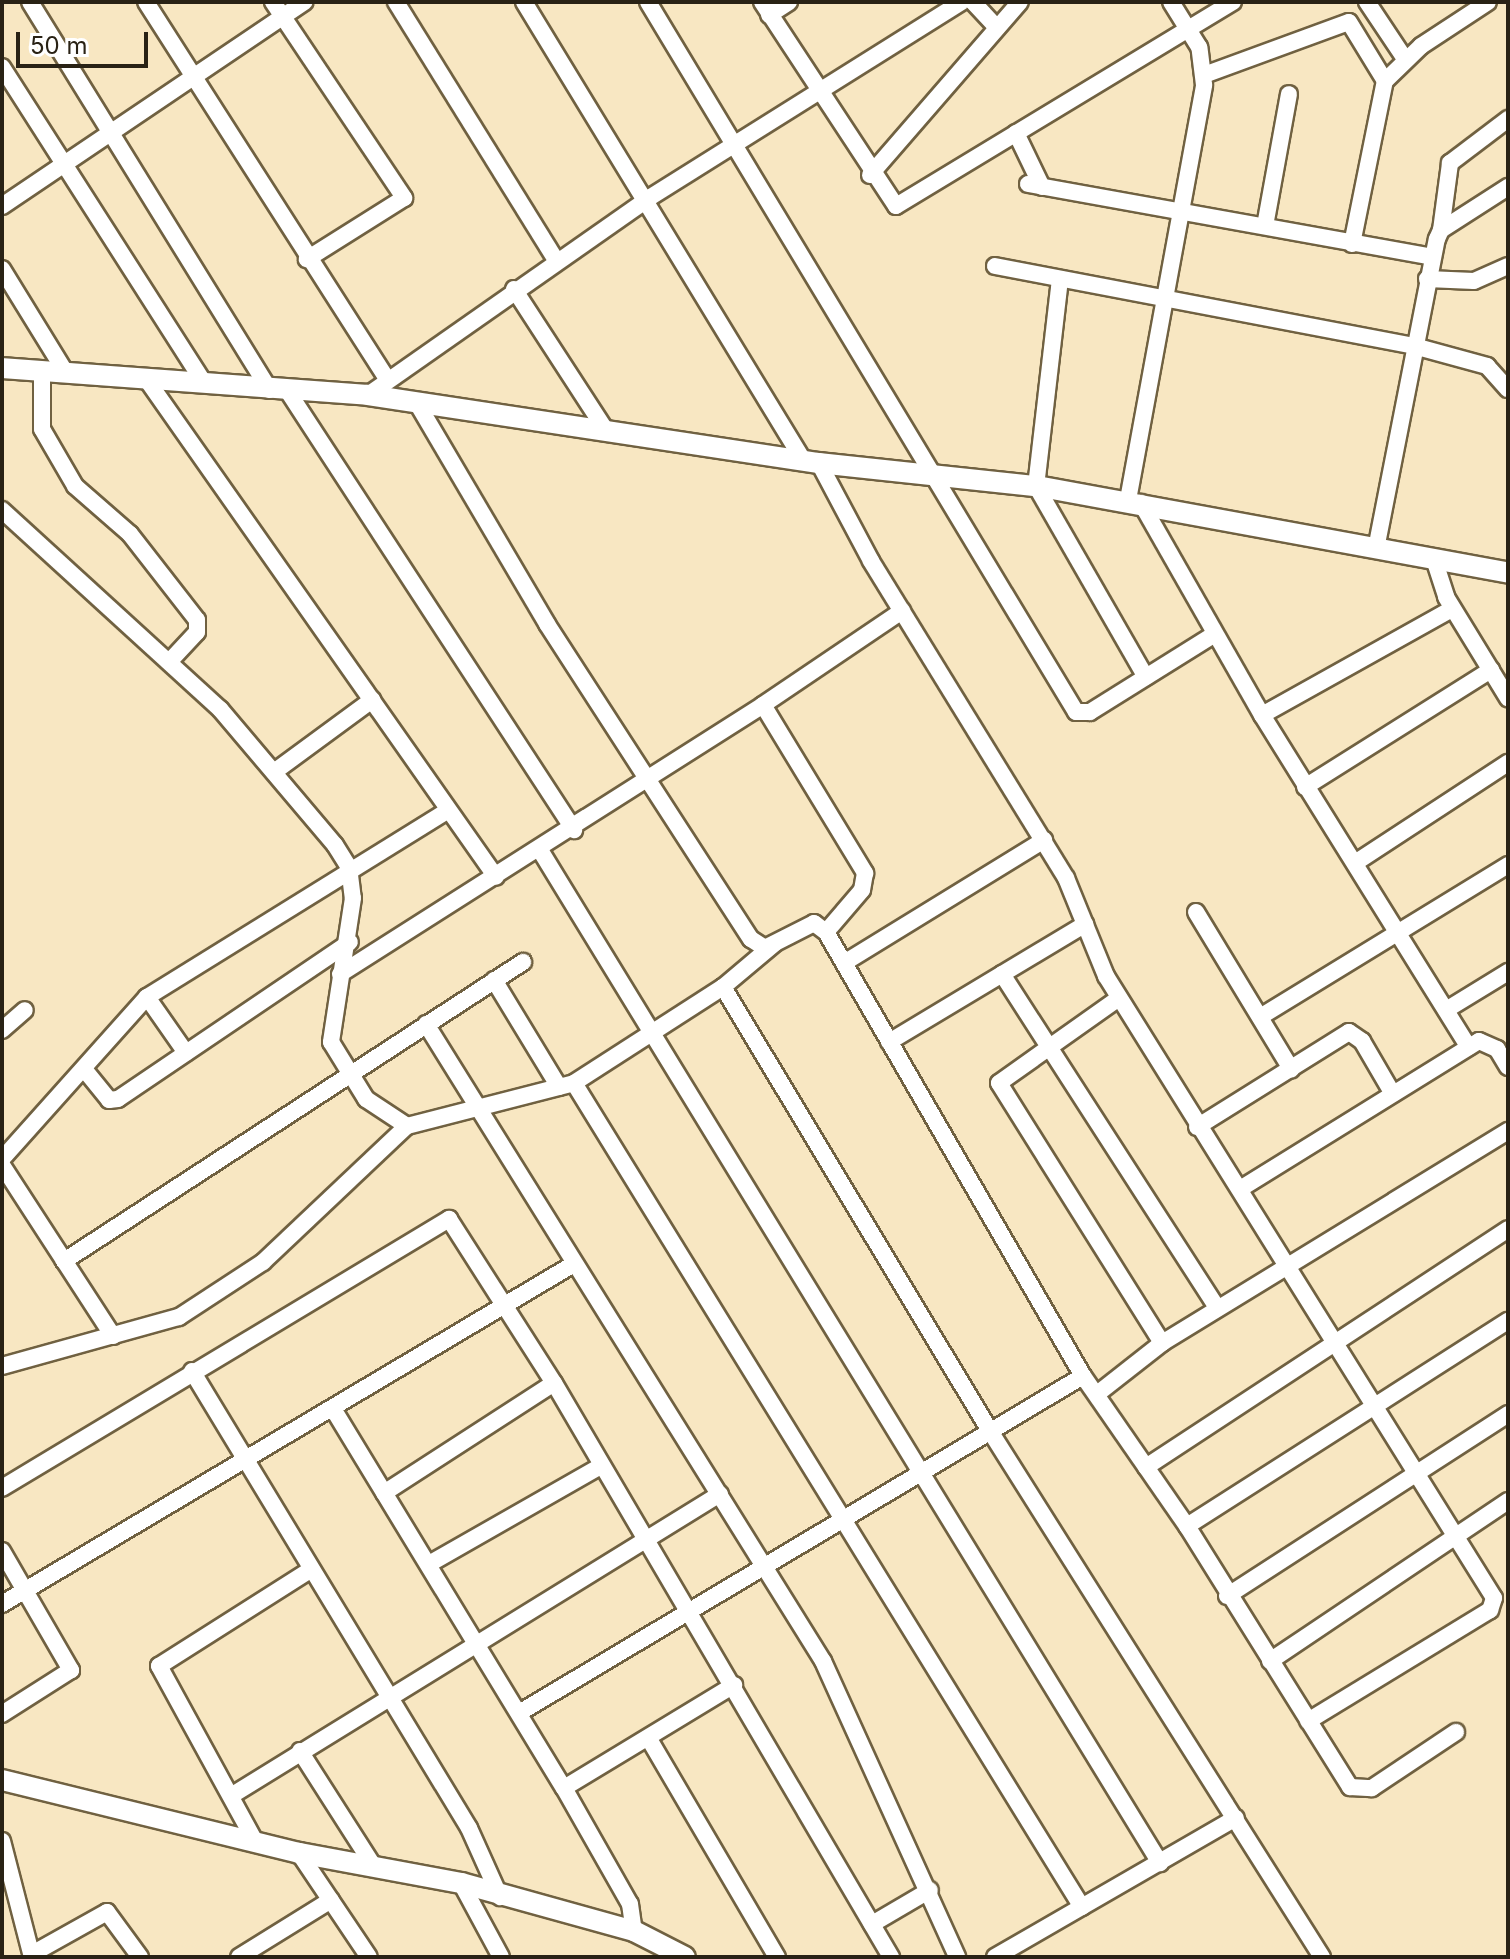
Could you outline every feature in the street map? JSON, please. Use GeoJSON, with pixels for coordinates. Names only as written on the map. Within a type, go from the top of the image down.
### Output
{"type":"FeatureCollection","features":[{"type":"Feature","properties":{"kind":"street"},"geometry":{"type":"LineString","coordinates":[[30,2],[280,391],[574,830]]}},
{"type":"Feature","properties":{"kind":"street"},"geometry":{"type":"LineString","coordinates":[[146,2],[307,259],[388,380]]}},
{"type":"Feature","properties":{"kind":"street"},"geometry":{"type":"LineString","coordinates":[[273,2],[404,198],[307,259]]}},
{"type":"Feature","properties":{"kind":"street"},"geometry":{"type":"LineString","coordinates":[[2,206],[305,2]]}},
{"type":"Feature","properties":{"kind":"street"},"geometry":{"type":"LineString","coordinates":[[396,2],[556,260]]}},
{"type":"Feature","properties":{"kind":"street"},"geometry":{"type":"LineString","coordinates":[[524,2],[649,198],[731,350],[811,462],[1044,840],[1119,998],[1197,1127],[1288,1263],[1371,1407],[1417,1474],[1494,1605],[1308,1721]]}},
{"type":"Feature","properties":{"kind":"street"},"geometry":{"type":"LineString","coordinates":[[648,2],[739,144],[933,477],[1076,712],[1090,712],[1215,634]]}},
{"type":"Feature","properties":{"kind":"street"},"geometry":{"type":"LineString","coordinates":[[789,2],[765,8],[870,175],[896,206],[1233,2]]}},
{"type":"Feature","properties":{"kind":"street"},"geometry":{"type":"LineString","coordinates":[[368,395],[514,289],[649,198],[820,95],[962,2]]}},
{"type":"Feature","properties":{"kind":"street"},"geometry":{"type":"LineString","coordinates":[[973,2],[997,28]]}},
{"type":"Feature","properties":{"kind":"street"},"geometry":{"type":"LineString","coordinates":[[870,175],[1020,2]]}},
{"type":"Feature","properties":{"kind":"street"},"geometry":{"type":"LineString","coordinates":[[1171,2],[1188,28],[1204,75],[1162,300],[1135,502],[1305,787],[1469,1047]]}},
{"type":"Feature","properties":{"kind":"street"},"geometry":{"type":"LineString","coordinates":[[1367,2],[1405,59]]}},
{"type":"Feature","properties":{"kind":"street"},"geometry":{"type":"LineString","coordinates":[[1352,244],[1385,81],[1461,9],[1488,2]]}},
{"type":"Feature","properties":{"kind":"street"},"geometry":{"type":"LineString","coordinates":[[1204,75],[1349,22],[1385,81]]}},
{"type":"Feature","properties":{"kind":"street"},"geometry":{"type":"LineString","coordinates":[[2,67],[67,162],[204,383]]}},
{"type":"Feature","properties":{"kind":"street"},"geometry":{"type":"LineString","coordinates":[[1265,226],[1289,94]]}},
{"type":"Feature","properties":{"kind":"street"},"geometry":{"type":"LineString","coordinates":[[1376,549],[1427,279],[1441,230],[1450,163],[1508,119]]}},
{"type":"Feature","properties":{"kind":"street"},"geometry":{"type":"LineString","coordinates":[[1016,133],[1035,185],[1432,257]]}},
{"type":"Feature","properties":{"kind":"street"},"geometry":{"type":"LineString","coordinates":[[1441,230],[1508,187]]}},
{"type":"Feature","properties":{"kind":"street"},"geometry":{"type":"LineString","coordinates":[[995,266],[1414,346],[1487,366],[1508,389]]}},
{"type":"Feature","properties":{"kind":"street"},"geometry":{"type":"LineString","coordinates":[[1427,279],[1474,281],[1508,266]]}},
{"type":"Feature","properties":{"kind":"street"},"geometry":{"type":"LineString","coordinates":[[2,269],[66,373]]}},
{"type":"Feature","properties":{"kind":"street"},"geometry":{"type":"LineString","coordinates":[[1060,279],[1036,486],[1146,677]]}},
{"type":"Feature","properties":{"kind":"street"},"geometry":{"type":"LineString","coordinates":[[514,289],[607,432]]}},
{"type":"Feature","properties":{"kind":"street"},"geometry":{"type":"LineString","coordinates":[[2,368],[280,391],[368,395],[811,462],[1036,486],[1508,573]]}},
{"type":"Feature","properties":{"kind":"street"},"geometry":{"type":"LineString","coordinates":[[42,371],[42,429],[75,486],[130,534],[197,620],[197,632],[170,661]]}},
{"type":"Feature","properties":{"kind":"street"},"geometry":{"type":"LineString","coordinates":[[147,380],[496,877]]}},
{"type":"Feature","properties":{"kind":"street"},"geometry":{"type":"LineString","coordinates":[[417,403],[751,939],[774,944]]}},
{"type":"Feature","properties":{"kind":"street"},"geometry":{"type":"LineString","coordinates":[[2,510],[170,661],[274,772],[349,867],[350,942],[340,974],[329,1033],[346,1077],[407,1126]]}},
{"type":"Feature","properties":{"kind":"street"},"geometry":{"type":"LineString","coordinates":[[1434,559],[1452,609],[1508,698]]}},
{"type":"Feature","properties":{"kind":"street"},"geometry":{"type":"LineString","coordinates":[[1262,715],[1452,609]]}},
{"type":"Feature","properties":{"kind":"street"},"geometry":{"type":"LineString","coordinates":[[340,974],[574,830],[902,611]]}},
{"type":"Feature","properties":{"kind":"street"},"geometry":{"type":"LineString","coordinates":[[1305,787],[1491,670]]}},
{"type":"Feature","properties":{"kind":"street"},"geometry":{"type":"LineString","coordinates":[[274,772],[372,700]]}},
{"type":"Feature","properties":{"kind":"street"},"geometry":{"type":"LineString","coordinates":[[763,705],[865,873],[862,890],[826,932]]}},
{"type":"Feature","properties":{"kind":"street"},"geometry":{"type":"LineString","coordinates":[[1355,863],[1508,763]]}},
{"type":"Feature","properties":{"kind":"street"},"geometry":{"type":"LineString","coordinates":[[2,1159],[147,997],[349,867],[447,811]]}},
{"type":"Feature","properties":{"kind":"street"},"geometry":{"type":"LineString","coordinates":[[844,963],[1044,840]]}},
{"type":"Feature","properties":{"kind":"street"},"geometry":{"type":"LineString","coordinates":[[540,850],[917,1473],[1160,1863]]}},
{"type":"Feature","properties":{"kind":"street"},"geometry":{"type":"LineString","coordinates":[[1260,1017],[1508,865]]}},
{"type":"Feature","properties":{"kind":"street"},"geometry":{"type":"LineString","coordinates":[[1196,912],[1291,1069]]}},
{"type":"Feature","properties":{"kind":"street"},"geometry":{"type":"LineString","coordinates":[[2,1366],[179,1317],[263,1262],[407,1126],[566,1085],[652,1035],[723,987],[774,944],[807,924],[826,932],[1083,1376],[1187,1526],[1227,1596],[1356,1792],[1456,1732]]}},
{"type":"Feature","properties":{"kind":"street"},"geometry":{"type":"LineString","coordinates":[[889,1042],[1085,924]]}},
{"type":"Feature","properties":{"kind":"street"},"geometry":{"type":"LineString","coordinates":[[84,1069],[112,1100],[350,942]]}},
{"type":"Feature","properties":{"kind":"street"},"geometry":{"type":"LineString","coordinates":[[64,1261],[523,962]]}},
{"type":"Feature","properties":{"kind":"street"},"geometry":{"type":"LineString","coordinates":[[1446,1010],[1508,972]]}},
{"type":"Feature","properties":{"kind":"street"},"geometry":{"type":"LineString","coordinates":[[1002,974],[1217,1308]]}},
{"type":"Feature","properties":{"kind":"street"},"geometry":{"type":"LineString","coordinates":[[494,980],[566,1085],[842,1516],[1082,1907]]}},
{"type":"Feature","properties":{"kind":"street"},"geometry":{"type":"LineString","coordinates":[[723,987],[990,1431],[1322,1957]]}},
{"type":"Feature","properties":{"kind":"street"},"geometry":{"type":"LineString","coordinates":[[147,997],[186,1053]]}},
{"type":"Feature","properties":{"kind":"street"},"geometry":{"type":"LineString","coordinates":[[1119,998],[1003,1074],[1002,1091],[1162,1343]]}},
{"type":"Feature","properties":{"kind":"street"},"geometry":{"type":"LineString","coordinates":[[2,1030],[25,1010]]}},
{"type":"Feature","properties":{"kind":"street"},"geometry":{"type":"LineString","coordinates":[[426,1024],[572,1265],[766,1567],[844,1702],[930,1890],[957,1957]]}},
{"type":"Feature","properties":{"kind":"street"},"geometry":{"type":"LineString","coordinates":[[1197,1127],[1355,1032],[1393,1094]]}},
{"type":"Feature","properties":{"kind":"street"},"geometry":{"type":"LineString","coordinates":[[1240,1189],[1469,1047],[1488,1042],[1508,1067]]}},
{"type":"Feature","properties":{"kind":"street"},"geometry":{"type":"LineString","coordinates":[[1097,1394],[1162,1343],[1508,1131]]}},
{"type":"Feature","properties":{"kind":"street"},"geometry":{"type":"LineString","coordinates":[[2,1165],[113,1336]]}},
{"type":"Feature","properties":{"kind":"street"},"geometry":{"type":"LineString","coordinates":[[2,1488],[446,1219],[554,1383],[891,1957]]}},
{"type":"Feature","properties":{"kind":"street"},"geometry":{"type":"LineString","coordinates":[[1146,1467],[1508,1229]]}},
{"type":"Feature","properties":{"kind":"street"},"geometry":{"type":"LineString","coordinates":[[2,1604],[242,1462],[335,1412],[572,1265]]}},
{"type":"Feature","properties":{"kind":"street"},"geometry":{"type":"LineString","coordinates":[[1187,1526],[1508,1321]]}},
{"type":"Feature","properties":{"kind":"street"},"geometry":{"type":"LineString","coordinates":[[192,1371],[242,1462],[469,1828],[500,1897]]}},
{"type":"Feature","properties":{"kind":"street"},"geometry":{"type":"LineString","coordinates":[[519,1713],[766,1567],[842,1516],[1083,1376]]}},
{"type":"Feature","properties":{"kind":"street"},"geometry":{"type":"LineString","coordinates":[[384,1493],[554,1383]]}},
{"type":"Feature","properties":{"kind":"street"},"geometry":{"type":"LineString","coordinates":[[335,1412],[564,1788],[630,1904],[634,1931]]}},
{"type":"Feature","properties":{"kind":"street"},"geometry":{"type":"LineString","coordinates":[[1227,1596],[1508,1414]]}},
{"type":"Feature","properties":{"kind":"street"},"geometry":{"type":"LineString","coordinates":[[429,1564],[601,1466]]}},
{"type":"Feature","properties":{"kind":"street"},"geometry":{"type":"LineString","coordinates":[[234,1794],[473,1640],[642,1536],[720,1494]]}},
{"type":"Feature","properties":{"kind":"street"},"geometry":{"type":"LineString","coordinates":[[1270,1661],[1508,1501]]}},
{"type":"Feature","properties":{"kind":"street"},"geometry":{"type":"LineString","coordinates":[[2,1551],[71,1670],[2,1714]]}},
{"type":"Feature","properties":{"kind":"street"},"geometry":{"type":"LineString","coordinates":[[256,1843],[234,1794],[159,1666],[310,1570]]}},
{"type":"Feature","properties":{"kind":"street"},"geometry":{"type":"LineString","coordinates":[[564,1788],[734,1685]]}},
{"type":"Feature","properties":{"kind":"street"},"geometry":{"type":"LineString","coordinates":[[649,1739],[777,1957]]}},
{"type":"Feature","properties":{"kind":"street"},"geometry":{"type":"LineString","coordinates":[[300,1751],[373,1865]]}},
{"type":"Feature","properties":{"kind":"street"},"geometry":{"type":"LineString","coordinates":[[2,1780],[299,1853],[461,1883],[500,1897],[634,1931],[673,1955]]}},
{"type":"Feature","properties":{"kind":"street"},"geometry":{"type":"LineString","coordinates":[[995,1957],[1236,1818]]}},
{"type":"Feature","properties":{"kind":"street"},"geometry":{"type":"LineString","coordinates":[[2,1841],[32,1956],[107,1912],[140,1957]]}},
{"type":"Feature","properties":{"kind":"street"},"geometry":{"type":"LineString","coordinates":[[299,1853],[369,1957]]}},
{"type":"Feature","properties":{"kind":"street"},"geometry":{"type":"LineString","coordinates":[[461,1883],[501,1957]]}},
{"type":"Feature","properties":{"kind":"street"},"geometry":{"type":"LineString","coordinates":[[872,1924],[930,1890]]}},
{"type":"Feature","properties":{"kind":"street"},"geometry":{"type":"LineString","coordinates":[[250,1954],[331,1900]]}}]}
